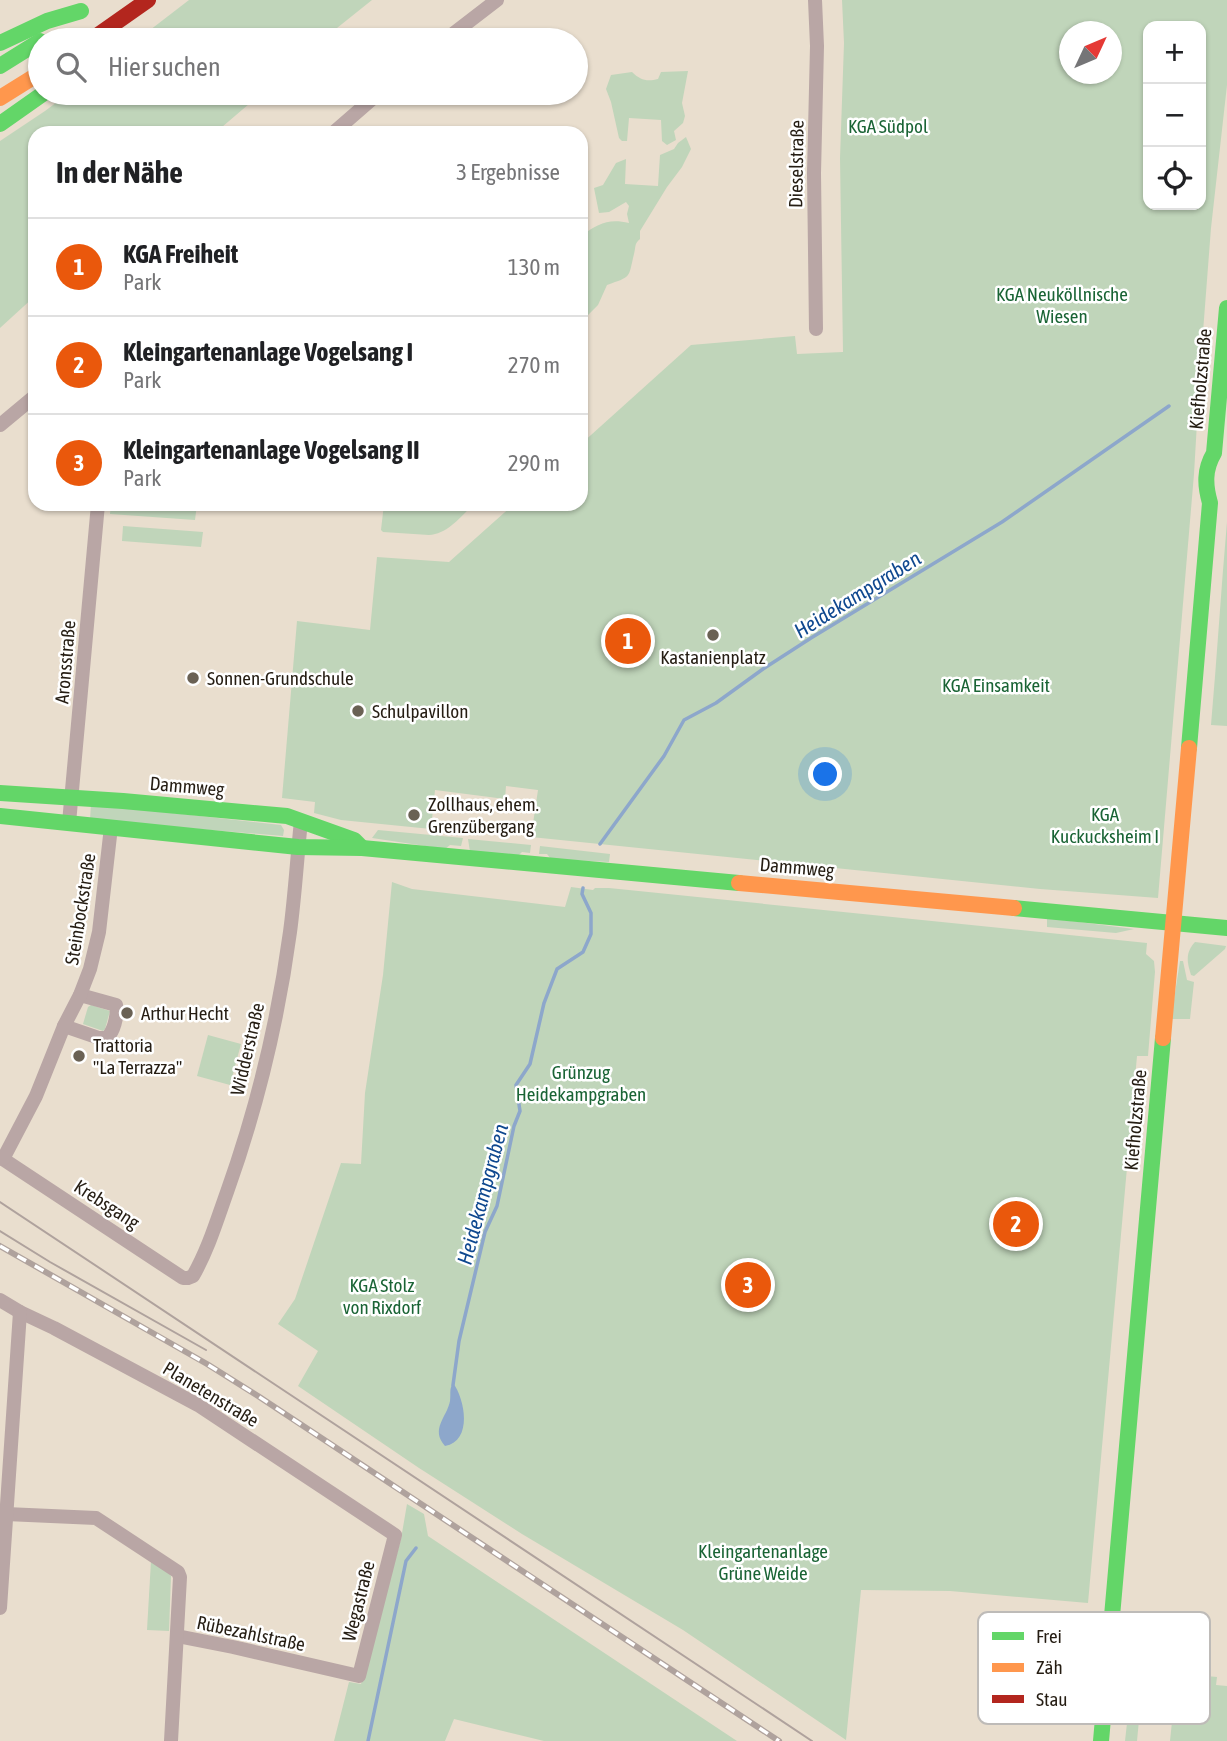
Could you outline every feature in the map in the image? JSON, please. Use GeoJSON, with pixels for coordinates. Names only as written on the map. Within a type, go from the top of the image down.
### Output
{"type":"FeatureCollection","features":[{"type":"Feature","properties":{"kind":"main road"},"geometry":{"type":"LineString","coordinates":[[60,28],[98,0]]}},
{"type":"Feature","properties":{"kind":"main road"},"geometry":{"type":"LineString","coordinates":[[110,28],[148,0]]}},
{"type":"Feature","properties":{"kind":"main road"},"geometry":{"type":"LineString","coordinates":[[32,28],[81,11]]}},
{"type":"Feature","properties":{"kind":"main road"},"geometry":{"type":"LineString","coordinates":[[0,43],[28,30]]}},
{"type":"Feature","properties":{"kind":"main road"},"geometry":{"type":"LineString","coordinates":[[0,66],[28,49]]}},
{"type":"Feature","properties":{"kind":"main road"},"geometry":{"type":"LineString","coordinates":[[0,98],[28,80]]}},
{"type":"Feature","properties":{"kind":"main road"},"geometry":{"type":"LineString","coordinates":[[0,124],[28,104]]}},
{"type":"Feature","properties":{"kind":"main road","name":"Kiefholzstraße"},"geometry":{"type":"LineString","coordinates":[[1113,1612],[1210,503],[1205,487],[1207,463],[1214,453],[1227,308]]}},
{"type":"Feature","properties":{"kind":"main road","name":"Dammweg"},"geometry":{"type":"LineString","coordinates":[[0,793],[286,816],[354,840],[362,848]]}},
{"type":"Feature","properties":{"kind":"main road","name":"Dammweg"},"geometry":{"type":"LineString","coordinates":[[0,816],[298,847],[362,848],[1227,928]]}},
{"type":"Feature","properties":{"kind":"street"},"geometry":{"type":"LineString","coordinates":[[461,28],[498,0]]}},
{"type":"Feature","properties":{"kind":"street","name":"Dieselstraße"},"geometry":{"type":"LineString","coordinates":[[815,0],[816,329]]}},
{"type":"Feature","properties":{"kind":"street"},"geometry":{"type":"LineString","coordinates":[[341,126],[365,105]]}},
{"type":"Feature","properties":{"kind":"street"},"geometry":{"type":"LineString","coordinates":[[0,425],[28,402]]}},
{"type":"Feature","properties":{"kind":"street","name":"Aronsstraße"},"geometry":{"type":"LineString","coordinates":[[69,823],[97,511]]}},
{"type":"Feature","properties":{"kind":"street","name":"Widderstraße"},"geometry":{"type":"LineString","coordinates":[[193,1276],[238,1160],[264,1070],[290,930],[301,821]]}},
{"type":"Feature","properties":{"kind":"street","name":"Steinbockstraße"},"geometry":{"type":"LineString","coordinates":[[2,1158],[36,1096],[90,969],[99,932],[111,827]]}},
{"type":"Feature","properties":{"kind":"street","name":"Steinbockstraße"},"geometry":{"type":"LineString","coordinates":[[64,1026],[99,1038],[110,1034],[118,1012],[116,1005],[80,995]]}},
{"type":"Feature","properties":{"kind":"street","name":"Krebsgang"},"geometry":{"type":"LineString","coordinates":[[2,1158],[183,1278],[193,1276]]}},
{"type":"Feature","properties":{"kind":"street","name":"Planetenstraße"},"geometry":{"type":"LineString","coordinates":[[0,1300],[198,1405],[395,1535]]}},
{"type":"Feature","properties":{"kind":"street"},"geometry":{"type":"LineString","coordinates":[[0,1608],[20,1312]]}},
{"type":"Feature","properties":{"kind":"street","name":"Rübezahlstraße"},"geometry":{"type":"LineString","coordinates":[[6,1514],[96,1518],[175,1569],[180,1577],[177,1636],[359,1676]]}},
{"type":"Feature","properties":{"kind":"street","name":"Wegastraße"},"geometry":{"type":"LineString","coordinates":[[359,1676],[395,1535]]}},
{"type":"Feature","properties":{"kind":"street"},"geometry":{"type":"LineString","coordinates":[[171,1741],[177,1636]]}},
{"type":"Feature","properties":{"kind":"green space"},"geometry":{"type":"Polygon","coordinates":[[[189,0],[372,0],[337,28],[153,28],[189,0]]]}},
{"type":"Feature","properties":{"kind":"green space"},"geometry":{"type":"Polygon","coordinates":[[[842,0],[1227,0],[1227,85],[1211,228],[1194,474],[1158,898],[1040,889],[531,837],[538,790],[506,786],[505,799],[435,790],[431,829],[341,820],[314,813],[315,802],[282,798],[297,621],[370,630],[377,557],[449,562],[506,511],[588,511],[588,438],[691,345],[795,336],[797,354],[843,352],[840,158],[844,43],[842,0]]]}},
{"type":"Feature","properties":{"kind":"green space"},"geometry":{"type":"Polygon","coordinates":[[[688,71],[682,103],[685,116],[683,123],[674,131],[676,140],[667,145],[662,141],[661,120],[629,118],[627,141],[622,141],[606,89],[611,75],[632,72],[641,79],[650,80],[658,79],[661,72],[688,71]]]}},
{"type":"Feature","properties":{"kind":"green space"},"geometry":{"type":"Polygon","coordinates":[[[53,105],[248,105],[223,126],[28,126],[28,302],[0,328],[0,141],[53,105]]]}},
{"type":"Feature","properties":{"kind":"green space"},"geometry":{"type":"Polygon","coordinates":[[[686,137],[691,149],[640,231],[628,276],[607,285],[598,305],[588,315],[588,231],[604,223],[629,223],[629,206],[626,202],[609,212],[599,213],[594,188],[603,185],[616,163],[626,159],[625,184],[658,186],[660,155],[674,149],[686,137]]]}},
{"type":"Feature","properties":{"kind":"green space"},"geometry":{"type":"Polygon","coordinates":[[[110,511],[196,511],[195,520],[110,514],[110,511]]]}},
{"type":"Feature","properties":{"kind":"green space"},"geometry":{"type":"Polygon","coordinates":[[[383,511],[467,511],[448,528],[436,534],[381,530],[383,511]]]}},
{"type":"Feature","properties":{"kind":"green space"},"geometry":{"type":"Polygon","coordinates":[[[1227,522],[1227,726],[1211,725],[1227,522]]]}},
{"type":"Feature","properties":{"kind":"green space"},"geometry":{"type":"Polygon","coordinates":[[[123,526],[203,532],[201,547],[122,541],[123,526]]]}},
{"type":"Feature","properties":{"kind":"green space"},"geometry":{"type":"Polygon","coordinates":[[[91,804],[281,825],[284,830],[283,836],[90,820],[91,804]]]}},
{"type":"Feature","properties":{"kind":"green space"},"geometry":{"type":"Polygon","coordinates":[[[378,830],[463,838],[461,846],[450,845],[445,849],[372,838],[378,830]]]}},
{"type":"Feature","properties":{"kind":"green space"},"geometry":{"type":"Polygon","coordinates":[[[468,839],[531,845],[530,853],[522,852],[518,856],[470,852],[468,839]]]}},
{"type":"Feature","properties":{"kind":"green space"},"geometry":{"type":"Polygon","coordinates":[[[540,846],[610,854],[609,862],[551,859],[547,854],[539,854],[540,846]]]}},
{"type":"Feature","properties":{"kind":"green space"},"geometry":{"type":"Polygon","coordinates":[[[392,882],[412,889],[565,907],[571,887],[593,890],[609,888],[1147,943],[1146,954],[1154,961],[1155,972],[1148,1056],[1137,1056],[1088,1603],[950,1591],[861,1590],[846,1740],[683,1630],[522,1534],[298,1386],[318,1351],[278,1324],[295,1299],[341,1163],[361,1164],[365,1093],[383,975],[392,882]]]}},
{"type":"Feature","properties":{"kind":"green space"},"geometry":{"type":"Polygon","coordinates":[[[1047,918],[1134,929],[1116,933],[1047,927],[1047,918]]]}},
{"type":"Feature","properties":{"kind":"green space"},"geometry":{"type":"Polygon","coordinates":[[[1195,942],[1226,946],[1194,976],[1191,975],[1188,958],[1195,942]]]}},
{"type":"Feature","properties":{"kind":"green space"},"geometry":{"type":"Polygon","coordinates":[[[1180,961],[1183,961],[1187,980],[1194,982],[1190,1019],[1171,1019],[1180,961]]]}},
{"type":"Feature","properties":{"kind":"green space"},"geometry":{"type":"Polygon","coordinates":[[[91,1005],[110,1011],[103,1031],[83,1024],[91,1005]]]}},
{"type":"Feature","properties":{"kind":"green space"},"geometry":{"type":"Polygon","coordinates":[[[208,1035],[241,1044],[230,1085],[197,1076],[208,1035]]]}},
{"type":"Feature","properties":{"kind":"green space"},"geometry":{"type":"Polygon","coordinates":[[[407,1504],[424,1514],[428,1536],[737,1741],[544,1741],[454,1719],[445,1741],[334,1741],[349,1682],[361,1684],[401,1539],[407,1504]]]}},
{"type":"Feature","properties":{"kind":"green space"},"geometry":{"type":"Polygon","coordinates":[[[151,1561],[171,1576],[169,1631],[147,1630],[151,1561]]]}},
{"type":"Feature","properties":{"kind":"green space"},"geometry":{"type":"Polygon","coordinates":[[[1210,1676],[1217,1677],[1216,1685],[1227,1686],[1227,1741],[1170,1741],[1172,1724],[1210,1724],[1210,1676]]]}},
{"type":"Feature","properties":{"kind":"green space"},"geometry":{"type":"Polygon","coordinates":[[[1127,1724],[1139,1724],[1137,1741],[1125,1741],[1127,1724]]]}},
{"type":"Feature","properties":{"kind":"water"},"geometry":{"type":"Polygon","coordinates":[[[453,1383],[461,1399],[463,1428],[454,1443],[445,1446],[439,1429],[450,1401],[453,1383]]]}},
{"type":"Feature","properties":{"kind":"waterway","name":"Heidekampgraben"},"geometry":{"type":"LineString","coordinates":[[600,844],[664,756],[684,720],[716,703],[811,638],[1002,522],[1169,406]]}},
{"type":"Feature","properties":{"kind":"waterway","name":"Heidekampgraben"},"geometry":{"type":"LineString","coordinates":[[453,1385],[459,1341],[485,1232],[497,1206],[514,1126],[520,1111],[516,1085],[530,1064],[544,1003],[557,969],[583,952],[591,934],[591,913],[582,894],[583,888]]}},
{"type":"Feature","properties":{"kind":"waterway","name":"Heidekampgraben"},"geometry":{"type":"LineString","coordinates":[[368,1741],[406,1561],[416,1548]]}},
{"type":"Feature","properties":{"kind":"tram line"},"geometry":{"type":"LineString","coordinates":[[0,1202],[812,1741]]}},
{"type":"Feature","properties":{"kind":"tram line"},"geometry":{"type":"LineString","coordinates":[[0,1231],[206,1350]]}},
{"type":"Feature","properties":{"kind":"railway"},"geometry":{"type":"LineString","coordinates":[[0,1246],[258,1396],[779,1741]]}},
{"type":"Feature","properties":{"kind":"traffic: fast"},"geometry":{"type":"LineString","coordinates":[[32,28],[81,11]]}},
{"type":"Feature","properties":{"kind":"traffic: fast"},"geometry":{"type":"LineString","coordinates":[[0,43],[28,30]]}},
{"type":"Feature","properties":{"kind":"traffic: fast"},"geometry":{"type":"LineString","coordinates":[[0,66],[28,48]]}},
{"type":"Feature","properties":{"kind":"traffic: fast"},"geometry":{"type":"LineString","coordinates":[[0,124],[28,104]]}},
{"type":"Feature","properties":{"kind":"traffic: fast"},"geometry":{"type":"LineString","coordinates":[[1189,748],[1210,503],[1206,478],[1214,453],[1227,308]]}},
{"type":"Feature","properties":{"kind":"traffic: fast"},"geometry":{"type":"LineString","coordinates":[[0,793],[287,816],[354,840],[362,848]]}},
{"type":"Feature","properties":{"kind":"traffic: fast"},"geometry":{"type":"LineString","coordinates":[[0,816],[298,847],[362,848],[739,883]]}},
{"type":"Feature","properties":{"kind":"traffic: fast"},"geometry":{"type":"LineString","coordinates":[[1014,908],[1227,928]]}},
{"type":"Feature","properties":{"kind":"traffic: fast"},"geometry":{"type":"LineString","coordinates":[[1112,1612],[1163,1038]]}},
{"type":"Feature","properties":{"kind":"traffic: fast"},"geometry":{"type":"LineString","coordinates":[[1101,1741],[1102,1724]]}},
{"type":"Feature","properties":{"kind":"traffic: slow"},"geometry":{"type":"LineString","coordinates":[[0,98],[28,80]]}},
{"type":"Feature","properties":{"kind":"traffic: slow"},"geometry":{"type":"LineString","coordinates":[[1163,1038],[1189,748]]}},
{"type":"Feature","properties":{"kind":"traffic: slow"},"geometry":{"type":"LineString","coordinates":[[739,883],[1014,908]]}},
{"type":"Feature","properties":{"kind":"traffic: jam"},"geometry":{"type":"LineString","coordinates":[[108,28],[148,0]]}},
{"type":"Feature","properties":{"kind":"place","name":"Kastanienplatz"},"geometry":{"type":"Point","coordinates":[713,635]}},
{"type":"Feature","properties":{"kind":"place","name":"KGA Freiheit"},"geometry":{"type":"Point","coordinates":[628,641]}},
{"type":"Feature","properties":{"kind":"place","name":"Sonnen-Grundschule"},"geometry":{"type":"Point","coordinates":[193,678]}},
{"type":"Feature","properties":{"kind":"place","name":"Schulpavillon"},"geometry":{"type":"Point","coordinates":[358,711]}},
{"type":"Feature","properties":{"kind":"place","name":"Zollhaus, ehem. Grenzübergang"},"geometry":{"type":"Point","coordinates":[414,815]}},
{"type":"Feature","properties":{"kind":"place","name":"Arthur Hecht"},"geometry":{"type":"Point","coordinates":[127,1013]}},
{"type":"Feature","properties":{"kind":"place","name":"Trattoria \"La Terrazza\""},"geometry":{"type":"Point","coordinates":[79,1056]}},
{"type":"Feature","properties":{"kind":"place","name":"Kleingartenanlage Vogelsang I"},"geometry":{"type":"Point","coordinates":[1016,1224]}},
{"type":"Feature","properties":{"kind":"place","name":"Kleingartenanlage Vogelsang II"},"geometry":{"type":"Point","coordinates":[748,1285]}},
{"type":"Feature","properties":{"kind":"park label","name":"KGA Südpol"},"geometry":{"type":"Point","coordinates":[888,126]}},
{"type":"Feature","properties":{"kind":"park label","name":"KGA Neuköllnische Wiesen"},"geometry":{"type":"Point","coordinates":[1062,305]}},
{"type":"Feature","properties":{"kind":"park label","name":"KGA Einsamkeit"},"geometry":{"type":"Point","coordinates":[996,685]}},
{"type":"Feature","properties":{"kind":"park label","name":"KGA Kuckucksheim I"},"geometry":{"type":"Point","coordinates":[1105,825]}},
{"type":"Feature","properties":{"kind":"park label","name":"Grünzug Heidekampgraben"},"geometry":{"type":"Point","coordinates":[581,1083]}},
{"type":"Feature","properties":{"kind":"park label","name":"KGA Stolz von Rixdorf"},"geometry":{"type":"Point","coordinates":[382,1296]}},
{"type":"Feature","properties":{"kind":"park label","name":"Kleingartenanlage Grüne Weide"},"geometry":{"type":"Point","coordinates":[763,1562]}}]}
